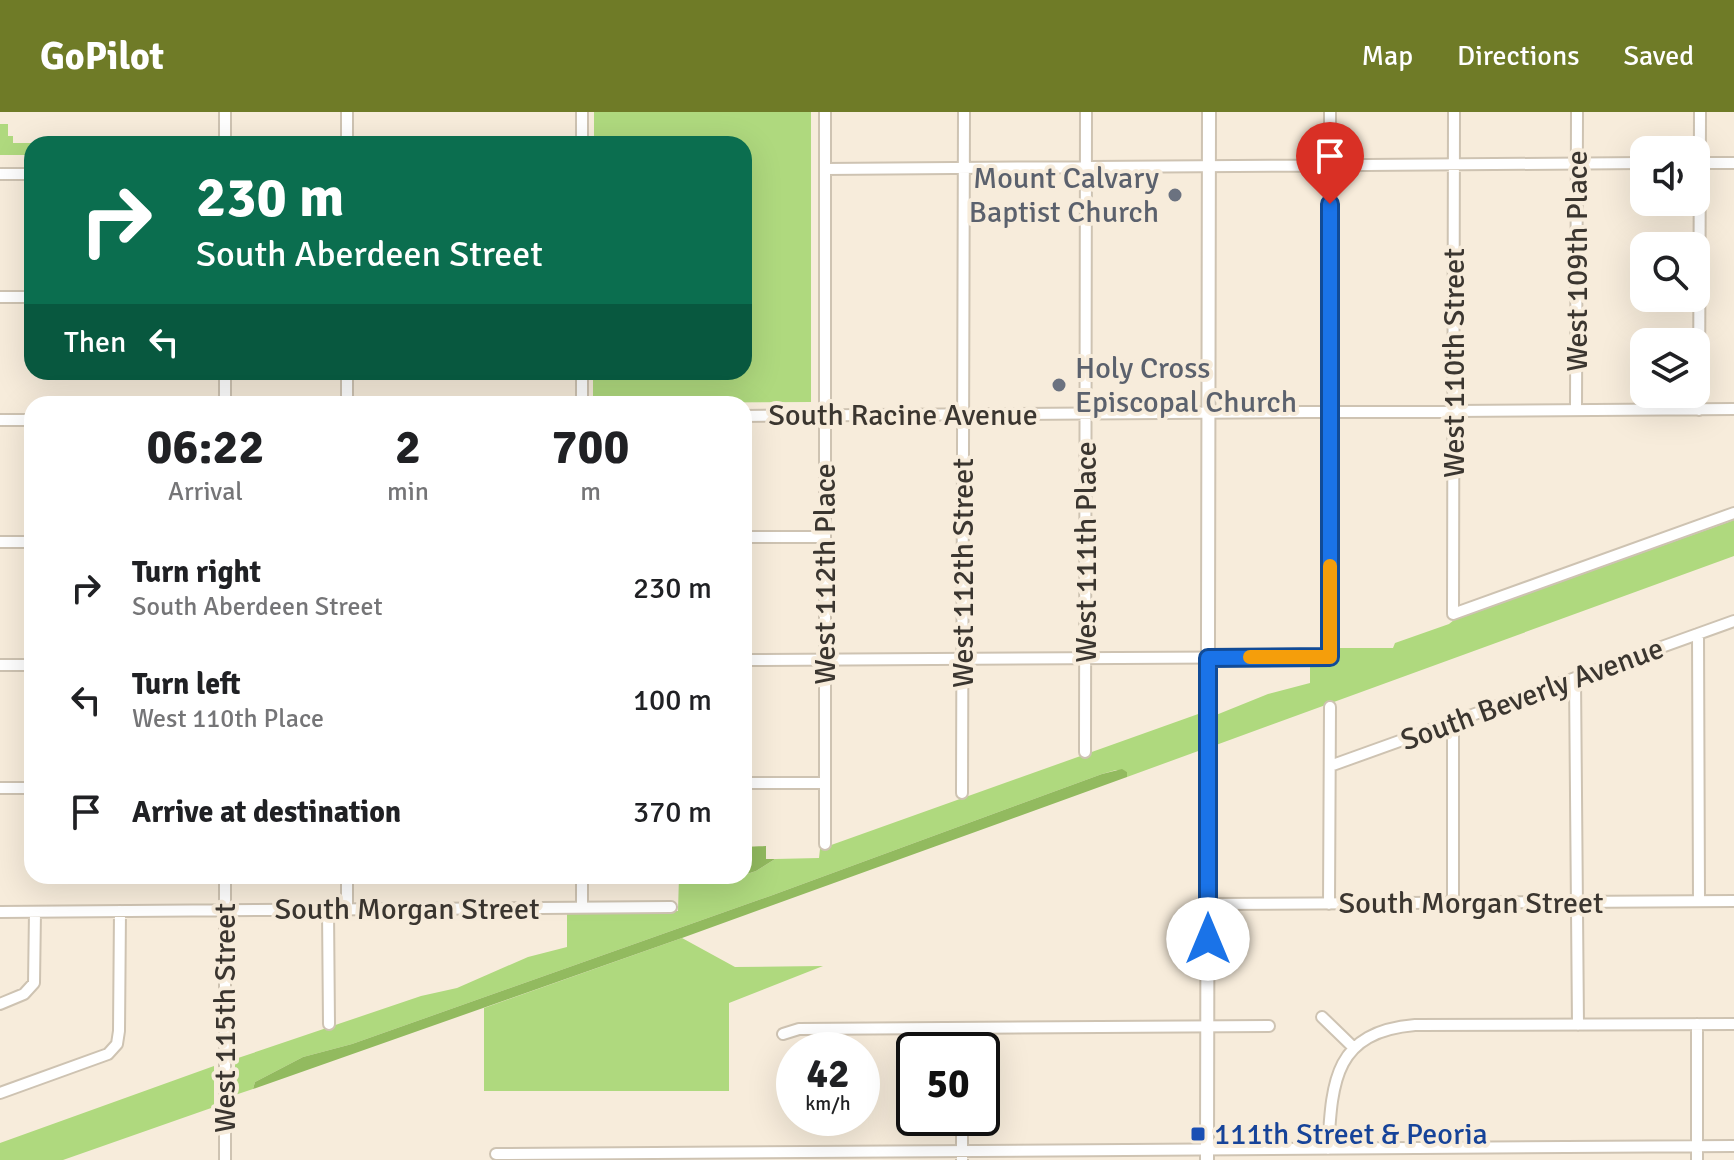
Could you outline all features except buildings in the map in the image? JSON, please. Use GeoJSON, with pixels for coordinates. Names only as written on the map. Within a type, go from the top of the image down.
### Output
{"type":"FeatureCollection","features":[{"type":"Feature","properties":{"kind":"main road"},"geometry":{"type":"LineString","coordinates":[[1207,1155],[1209,112]]}},
{"type":"Feature","properties":{"kind":"street"},"geometry":{"type":"LineString","coordinates":[[225,112],[225,136]]}},
{"type":"Feature","properties":{"kind":"street"},"geometry":{"type":"LineString","coordinates":[[347,112],[347,136]]}},
{"type":"Feature","properties":{"kind":"street"},"geometry":{"type":"LineString","coordinates":[[582,112],[582,136]]}},
{"type":"Feature","properties":{"kind":"street","name":"West 112th Place"},"geometry":{"type":"LineString","coordinates":[[825,112],[825,844]]}},
{"type":"Feature","properties":{"kind":"street","name":"West 112th Street"},"geometry":{"type":"LineString","coordinates":[[962,793],[964,112]]}},
{"type":"Feature","properties":{"kind":"street","name":"West 111th Place"},"geometry":{"type":"LineString","coordinates":[[1085,752],[1086,112]]}},
{"type":"Feature","properties":{"kind":"street"},"geometry":{"type":"LineString","coordinates":[[752,660],[1330,657],[1330,112]]}},
{"type":"Feature","properties":{"kind":"street","name":"West 110th Street"},"geometry":{"type":"LineString","coordinates":[[1454,112],[1453,614],[1734,513]]}},
{"type":"Feature","properties":{"kind":"street","name":"West 109th Place"},"geometry":{"type":"LineString","coordinates":[[1576,410],[1577,112]]}},
{"type":"Feature","properties":{"kind":"street"},"geometry":{"type":"LineString","coordinates":[[1699,136],[1700,112]]}},
{"type":"Feature","properties":{"kind":"street"},"geometry":{"type":"LineString","coordinates":[[825,169],[1630,163]]}},
{"type":"Feature","properties":{"kind":"street"},"geometry":{"type":"LineString","coordinates":[[1710,163],[1734,163]]}},
{"type":"Feature","properties":{"kind":"street"},"geometry":{"type":"LineString","coordinates":[[0,174],[24,174]]}},
{"type":"Feature","properties":{"kind":"street"},"geometry":{"type":"LineString","coordinates":[[1698,216],[1699,410]]}},
{"type":"Feature","properties":{"kind":"street"},"geometry":{"type":"LineString","coordinates":[[0,297],[24,297]]}},
{"type":"Feature","properties":{"kind":"street","name":"South Racine Avenue"},"geometry":{"type":"LineString","coordinates":[[752,416],[1734,409]]}},
{"type":"Feature","properties":{"kind":"street"},"geometry":{"type":"LineString","coordinates":[[0,420],[24,420]]}},
{"type":"Feature","properties":{"kind":"street"},"geometry":{"type":"LineString","coordinates":[[752,537],[825,537]]}},
{"type":"Feature","properties":{"kind":"street"},"geometry":{"type":"LineString","coordinates":[[0,542],[24,542]]}},
{"type":"Feature","properties":{"kind":"street","name":"South Beverly Avenue"},"geometry":{"type":"LineString","coordinates":[[1330,766],[1734,621]]}},
{"type":"Feature","properties":{"kind":"street"},"geometry":{"type":"LineString","coordinates":[[1698,634],[1699,901]]}},
{"type":"Feature","properties":{"kind":"street"},"geometry":{"type":"LineString","coordinates":[[0,665],[24,665]]}},
{"type":"Feature","properties":{"kind":"street"},"geometry":{"type":"LineString","coordinates":[[1575,678],[1578,1025]]}},
{"type":"Feature","properties":{"kind":"street"},"geometry":{"type":"LineString","coordinates":[[1329,904],[1330,707]]}},
{"type":"Feature","properties":{"kind":"street"},"geometry":{"type":"LineString","coordinates":[[1453,722],[1453,903]]}},
{"type":"Feature","properties":{"kind":"street"},"geometry":{"type":"LineString","coordinates":[[752,783],[825,783]]}},
{"type":"Feature","properties":{"kind":"street"},"geometry":{"type":"LineString","coordinates":[[0,788],[24,788]]}},
{"type":"Feature","properties":{"kind":"street","name":"West 115th Street"},"geometry":{"type":"LineString","coordinates":[[225,884],[225,1160]]}},
{"type":"Feature","properties":{"kind":"street"},"geometry":{"type":"LineString","coordinates":[[347,884],[347,910]]}},
{"type":"Feature","properties":{"kind":"street"},"geometry":{"type":"LineString","coordinates":[[582,884],[582,908]]}},
{"type":"Feature","properties":{"kind":"street","name":"South Morgan Street"},"geometry":{"type":"LineString","coordinates":[[1208,904],[1734,901]]}},
{"type":"Feature","properties":{"kind":"street","name":"South Morgan Street"},"geometry":{"type":"LineString","coordinates":[[0,912],[671,907]]}},
{"type":"Feature","properties":{"kind":"street"},"geometry":{"type":"LineString","coordinates":[[328,910],[329,1024]]}},
{"type":"Feature","properties":{"kind":"street"},"geometry":{"type":"LineString","coordinates":[[0,1093],[108,1054],[117,1044],[120,911]]}},
{"type":"Feature","properties":{"kind":"street"},"geometry":{"type":"LineString","coordinates":[[0,1004],[24,994],[34,983],[35,912]]}},
{"type":"Feature","properties":{"kind":"street"},"geometry":{"type":"LineString","coordinates":[[1322,1017],[1353,1047]]}},
{"type":"Feature","properties":{"kind":"street"},"geometry":{"type":"LineString","coordinates":[[1697,1024],[1697,1160]]}},
{"type":"Feature","properties":{"kind":"street"},"geometry":{"type":"LineString","coordinates":[[1328,1149],[1334,1085],[1339,1069],[1353,1047],[1378,1033],[1401,1026],[1734,1024]]}},
{"type":"Feature","properties":{"kind":"street"},"geometry":{"type":"LineString","coordinates":[[789,1032],[799,1029],[1269,1026]]}},
{"type":"Feature","properties":{"kind":"street"},"geometry":{"type":"LineString","coordinates":[[496,1154],[1207,1155],[1328,1149],[1453,1154],[1734,1146]]}},
{"type":"Feature","properties":{"kind":"green space"},"geometry":{"type":"Polygon","coordinates":[[[594,112],[811,112],[811,402],[752,402],[752,396],[593,396],[593,380],[752,380],[752,136],[594,136],[594,112]]]}},
{"type":"Feature","properties":{"kind":"green space"},"geometry":{"type":"Polygon","coordinates":[[[0,124],[8,124],[8,136],[13,136],[13,143],[24,143],[24,155],[0,155],[0,124]]]}},
{"type":"Feature","properties":{"kind":"green space"},"geometry":{"type":"Polygon","coordinates":[[[1734,520],[1734,556],[1216,745],[1216,715],[1268,694],[1310,683],[1310,663],[1336,663],[1336,648],[1393,648],[1395,643],[1454,620],[1734,520]]]}},
{"type":"Feature","properties":{"kind":"green space"},"geometry":{"type":"Polygon","coordinates":[[[1201,713],[1201,750],[1127,777],[1127,772],[1116,770],[1102,774],[770,896],[352,1044],[303,1057],[255,1082],[253,1089],[235,1095],[235,1059],[421,996],[457,988],[528,957],[567,947],[567,913],[678,911],[679,884],[752,884],[752,872],[775,859],[819,858],[820,849],[1201,713]]]}},
{"type":"Feature","properties":{"kind":"green space"},"geometry":{"type":"Polygon","coordinates":[[[1122,769],[1127,772],[1127,777],[253,1089],[255,1082],[303,1057],[352,1044],[1122,769]]]}},
{"type":"Feature","properties":{"kind":"green space"},"geometry":{"type":"Polygon","coordinates":[[[766,846],[766,859],[775,859],[752,872],[752,847],[766,846]]]}},
{"type":"Feature","properties":{"kind":"green space"},"geometry":{"type":"Polygon","coordinates":[[[682,938],[735,967],[823,966],[729,1003],[729,1091],[484,1091],[484,1008],[682,938]]]}},
{"type":"Feature","properties":{"kind":"green space"},"geometry":{"type":"Polygon","coordinates":[[[214,1066],[214,1107],[63,1160],[0,1160],[0,1143],[214,1066]]]}},
{"type":"Feature","properties":{"kind":"slow traffic"},"geometry":{"type":"LineString","coordinates":[[1250,657],[1330,657],[1330,566]]}},
{"type":"Feature","properties":{"kind":"place","name":"Mount Calvary Baptist Church"},"geometry":{"type":"Point","coordinates":[1175,195]}},
{"type":"Feature","properties":{"kind":"place","name":"Holy Cross Episcopal Church"},"geometry":{"type":"Point","coordinates":[1059,385]}},
{"type":"Feature","properties":{"kind":"place","name":"111th Street & Peoria"},"geometry":{"type":"Point","coordinates":[1198,1134]}},
{"type":"Feature","properties":{"kind":"route"},"geometry":{"type":"LineString","coordinates":[[1208,939],[1208,658],[1330,657],[1330,204]]}}]}
